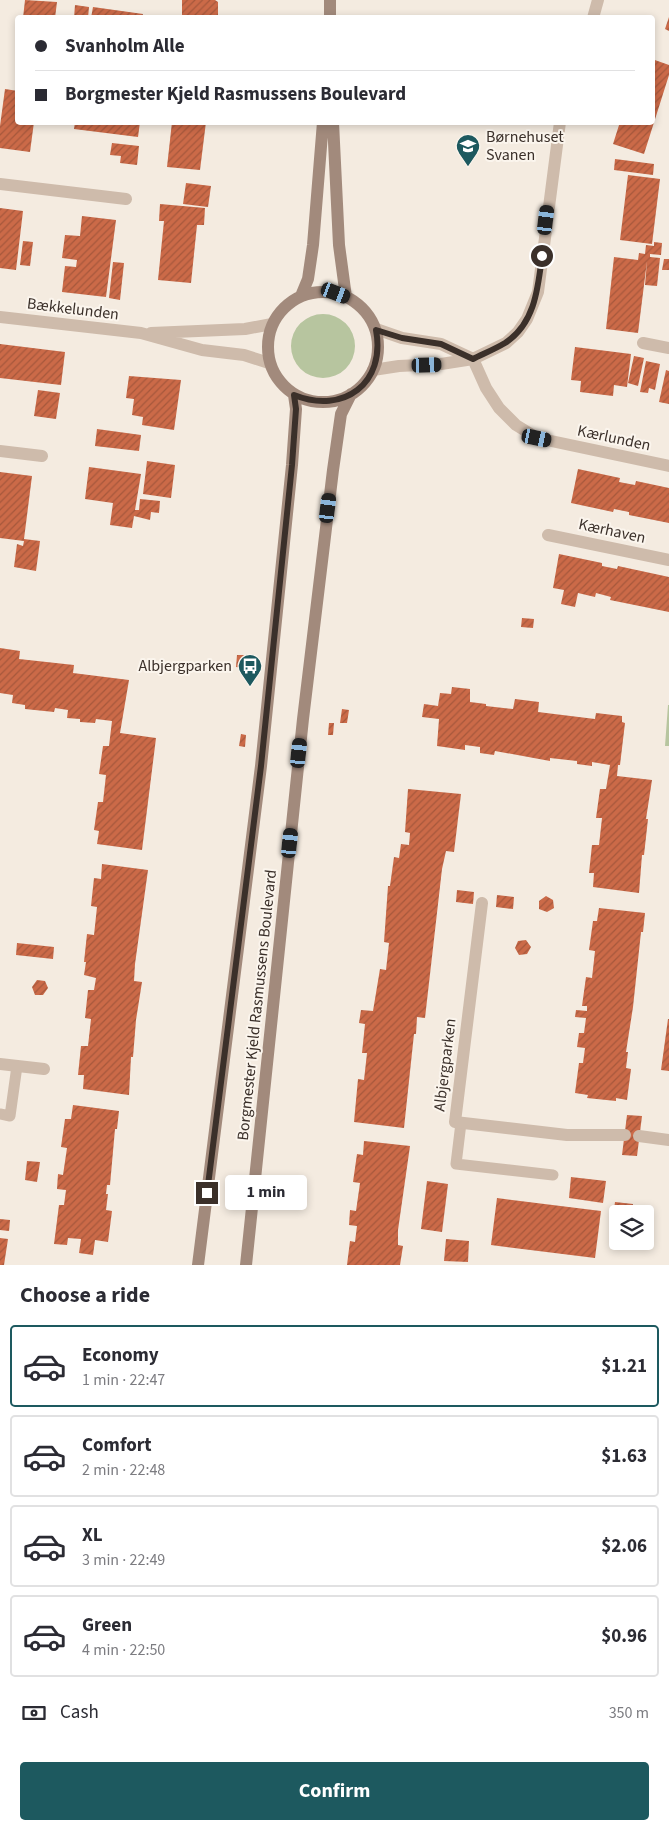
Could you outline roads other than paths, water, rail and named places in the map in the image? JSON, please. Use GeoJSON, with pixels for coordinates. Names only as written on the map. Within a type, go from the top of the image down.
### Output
{"type":"FeatureCollection","features":[{"type":"Feature","properties":{"kind":"street"},"geometry":{"type":"LineString","coordinates":[[330,0],[330,15]]}},
{"type":"Feature","properties":{"kind":"street"},"geometry":{"type":"LineString","coordinates":[[594,15],[598,0]]}},
{"type":"Feature","properties":{"kind":"street"},"geometry":{"type":"LineString","coordinates":[[301,296],[308,278],[313,245],[323,125]]}},
{"type":"Feature","properties":{"kind":"street"},"geometry":{"type":"LineString","coordinates":[[333,125],[339,245],[346,297]]}},
{"type":"Feature","properties":{"kind":"street"},"geometry":{"type":"LineString","coordinates":[[373,370],[473,359],[506,343],[518,332],[534,305],[538,292],[560,125]]}},
{"type":"Feature","properties":{"kind":"street"},"geometry":{"type":"LineString","coordinates":[[0,184],[126,199]]}},
{"type":"Feature","properties":{"kind":"street"},"geometry":{"type":"LineString","coordinates":[[324,291],[346,297],[359,305],[369,316],[376,330],[377,357],[373,370],[368,379],[351,394],[338,400],[323,402],[294,395],[279,381],[270,363],[267,343],[272,324],[284,307],[301,296],[324,291]]}},
{"type":"Feature","properties":{"kind":"street","name":"Bækkelunden"},"geometry":{"type":"LineString","coordinates":[[0,317],[142,333],[245,329],[272,324]]}},
{"type":"Feature","properties":{"kind":"street"},"geometry":{"type":"LineString","coordinates":[[376,330],[402,338],[441,344],[473,359]]}},
{"type":"Feature","properties":{"kind":"street","name":"Bækkelunden"},"geometry":{"type":"LineString","coordinates":[[142,333],[202,350],[244,355],[270,363]]}},
{"type":"Feature","properties":{"kind":"street"},"geometry":{"type":"LineString","coordinates":[[643,343],[669,348]]}},
{"type":"Feature","properties":{"kind":"street","name":"Kærlunden"},"geometry":{"type":"LineString","coordinates":[[473,359],[486,388],[499,408],[516,425],[537,438],[669,466]]}},
{"type":"Feature","properties":{"kind":"street","name":"Borgmester Kjeld Rasmussens Boulevard"},"geometry":{"type":"LineString","coordinates":[[246,1265],[301,738],[331,480],[341,414],[351,394]]}},
{"type":"Feature","properties":{"kind":"street","name":"Borgmester Kjeld Rasmussens Boulevard"},"geometry":{"type":"LineString","coordinates":[[198,1265],[262,758],[292,465],[296,409],[294,395]]}},
{"type":"Feature","properties":{"kind":"street"},"geometry":{"type":"LineString","coordinates":[[0,451],[42,456]]}},
{"type":"Feature","properties":{"kind":"street","name":"Kærhaven"},"geometry":{"type":"LineString","coordinates":[[548,535],[669,560]]}},
{"type":"Feature","properties":{"kind":"street","name":"Albjergparken"},"geometry":{"type":"LineString","coordinates":[[482,903],[455,1122],[567,1135],[624,1135]]}},
{"type":"Feature","properties":{"kind":"street"},"geometry":{"type":"LineString","coordinates":[[0,1064],[44,1069]]}},
{"type":"Feature","properties":{"kind":"street"},"geometry":{"type":"LineString","coordinates":[[639,1136],[669,1140]]}},
{"type":"Feature","properties":{"kind":"lane"},"geometry":{"type":"LineString","coordinates":[[0,1114],[10,1116],[17,1066]]}},
{"type":"Feature","properties":{"kind":"lane"},"geometry":{"type":"LineString","coordinates":[[461,1123],[456,1164],[552,1175]]}},
{"type":"Feature","properties":{"kind":"place","name":"Børnehuset Svanen"},"geometry":{"type":"Point","coordinates":[468,167]}},
{"type":"Feature","properties":{"kind":"place","name":"Albjergparken"},"geometry":{"type":"Point","coordinates":[250,687]}}]}
